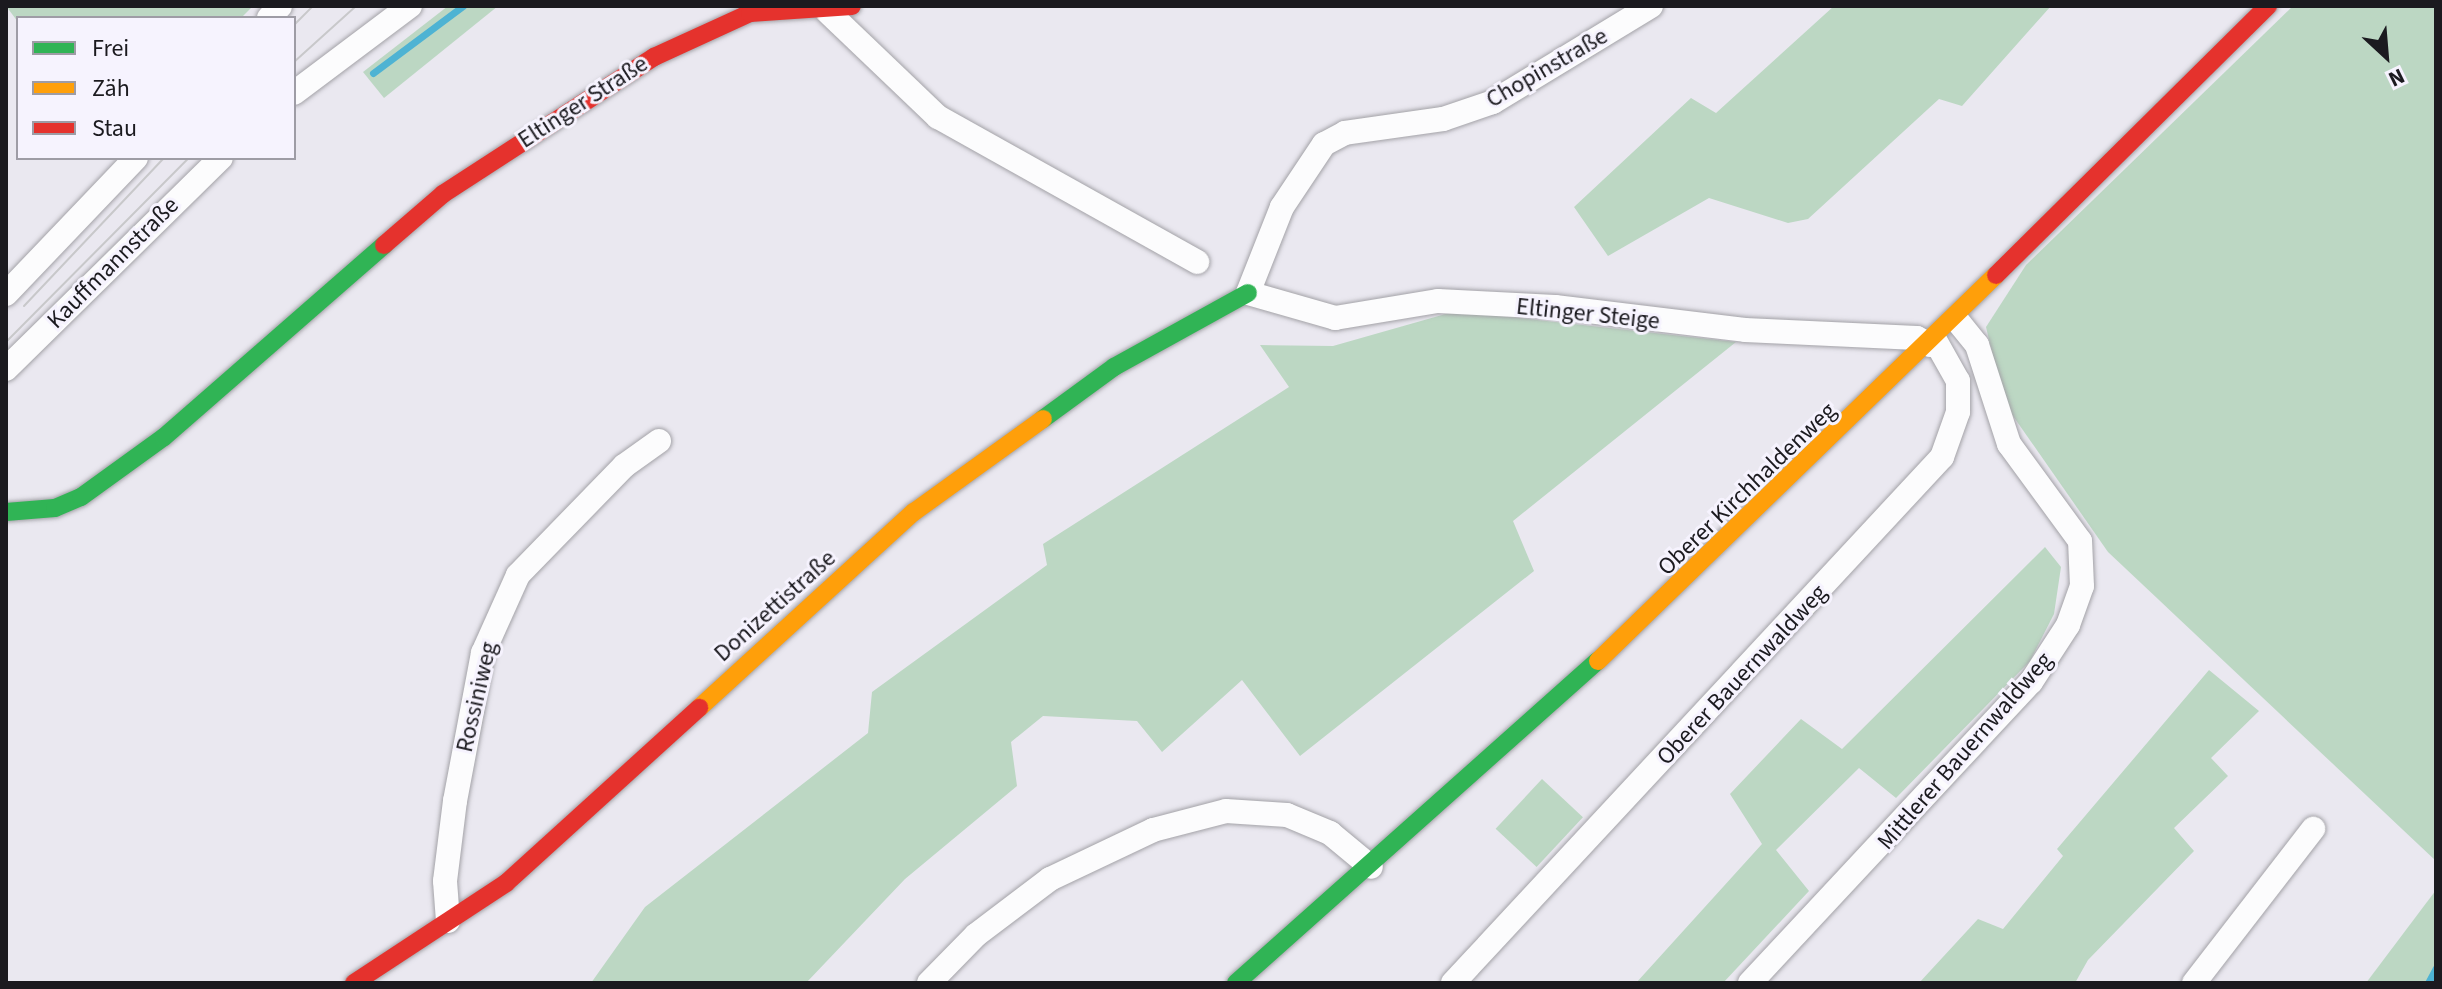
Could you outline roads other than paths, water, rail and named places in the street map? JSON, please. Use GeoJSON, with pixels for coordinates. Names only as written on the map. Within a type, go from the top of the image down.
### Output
{"type":"FeatureCollection","features":[{"type":"Feature","properties":{"kind":"street"},"geometry":{"type":"LineString","coordinates":[[296,92],[410,6]]}},
{"type":"Feature","properties":{"kind":"street","name":"Eltinger Straße"},"geometry":{"type":"LineString","coordinates":[[6,512],[45,510],[81,497],[164,437],[443,194],[654,57],[750,13],[852,6]]}},
{"type":"Feature","properties":{"kind":"street","name":"Chopinstraße"},"geometry":{"type":"LineString","coordinates":[[1248,293],[1282,207],[1324,144],[1345,133],[1443,119],[1493,102],[1651,6]]}},
{"type":"Feature","properties":{"kind":"street","name":"Oberer Kirchhaldenweg"},"geometry":{"type":"LineString","coordinates":[[1236,983],[1371,867],[1668,599],[1932,343],[2268,6]]}},
{"type":"Feature","properties":{"kind":"street"},"geometry":{"type":"LineString","coordinates":[[827,9],[938,117],[1197,262]]}},
{"type":"Feature","properties":{"kind":"street"},"geometry":{"type":"LineString","coordinates":[[6,294],[134,160]]}},
{"type":"Feature","properties":{"kind":"street","name":"Kauffmannstraße"},"geometry":{"type":"LineString","coordinates":[[6,369],[219,160]]}},
{"type":"Feature","properties":{"kind":"street","name":"Eltinger Steige"},"geometry":{"type":"LineString","coordinates":[[1248,293],[1335,318],[1438,301],[1555,307],[1745,330],[1917,338],[1932,343]]}},
{"type":"Feature","properties":{"kind":"street","name":"Donizettistraße"},"geometry":{"type":"LineString","coordinates":[[354,983],[506,883],[914,512],[1114,367],[1248,293]]}},
{"type":"Feature","properties":{"kind":"street","name":"Mittlerer Bauernwaldweg"},"geometry":{"type":"LineString","coordinates":[[1750,983],[2031,682],[2061,637],[2082,586],[2080,541],[2009,444],[1977,345],[1956,319]]}},
{"type":"Feature","properties":{"kind":"street","name":"Oberer Bauernwaldweg"},"geometry":{"type":"LineString","coordinates":[[1453,983],[1942,457],[1958,412],[1958,381],[1932,343]]}},
{"type":"Feature","properties":{"kind":"street","name":"Rossiniweg"},"geometry":{"type":"LineString","coordinates":[[448,921],[445,881],[455,801],[483,653],[518,575],[624,466],[659,441]]}},
{"type":"Feature","properties":{"kind":"street"},"geometry":{"type":"LineString","coordinates":[[929,983],[976,935],[1050,879],[1182,822],[1226,811],[1287,815],[1330,833],[1371,867]]}},
{"type":"Feature","properties":{"kind":"street"},"geometry":{"type":"LineString","coordinates":[[2194,983],[2313,829]]}},
{"type":"Feature","properties":{"kind":"waterway"},"geometry":{"type":"LineString","coordinates":[[373,73],[463,6]]}},
{"type":"Feature","properties":{"kind":"waterway"},"geometry":{"type":"LineString","coordinates":[[2428,983],[2436,968]]}},
{"type":"Feature","properties":{"kind":"tram line"},"geometry":{"type":"LineString","coordinates":[[296,23],[313,6]]}},
{"type":"Feature","properties":{"kind":"tram line"},"geometry":{"type":"LineString","coordinates":[[296,60],[356,6]]}},
{"type":"Feature","properties":{"kind":"tram line"},"geometry":{"type":"LineString","coordinates":[[24,306],[162,160]]}},
{"type":"Feature","properties":{"kind":"tram line"},"geometry":{"type":"LineString","coordinates":[[6,342],[187,160]]}}]}
